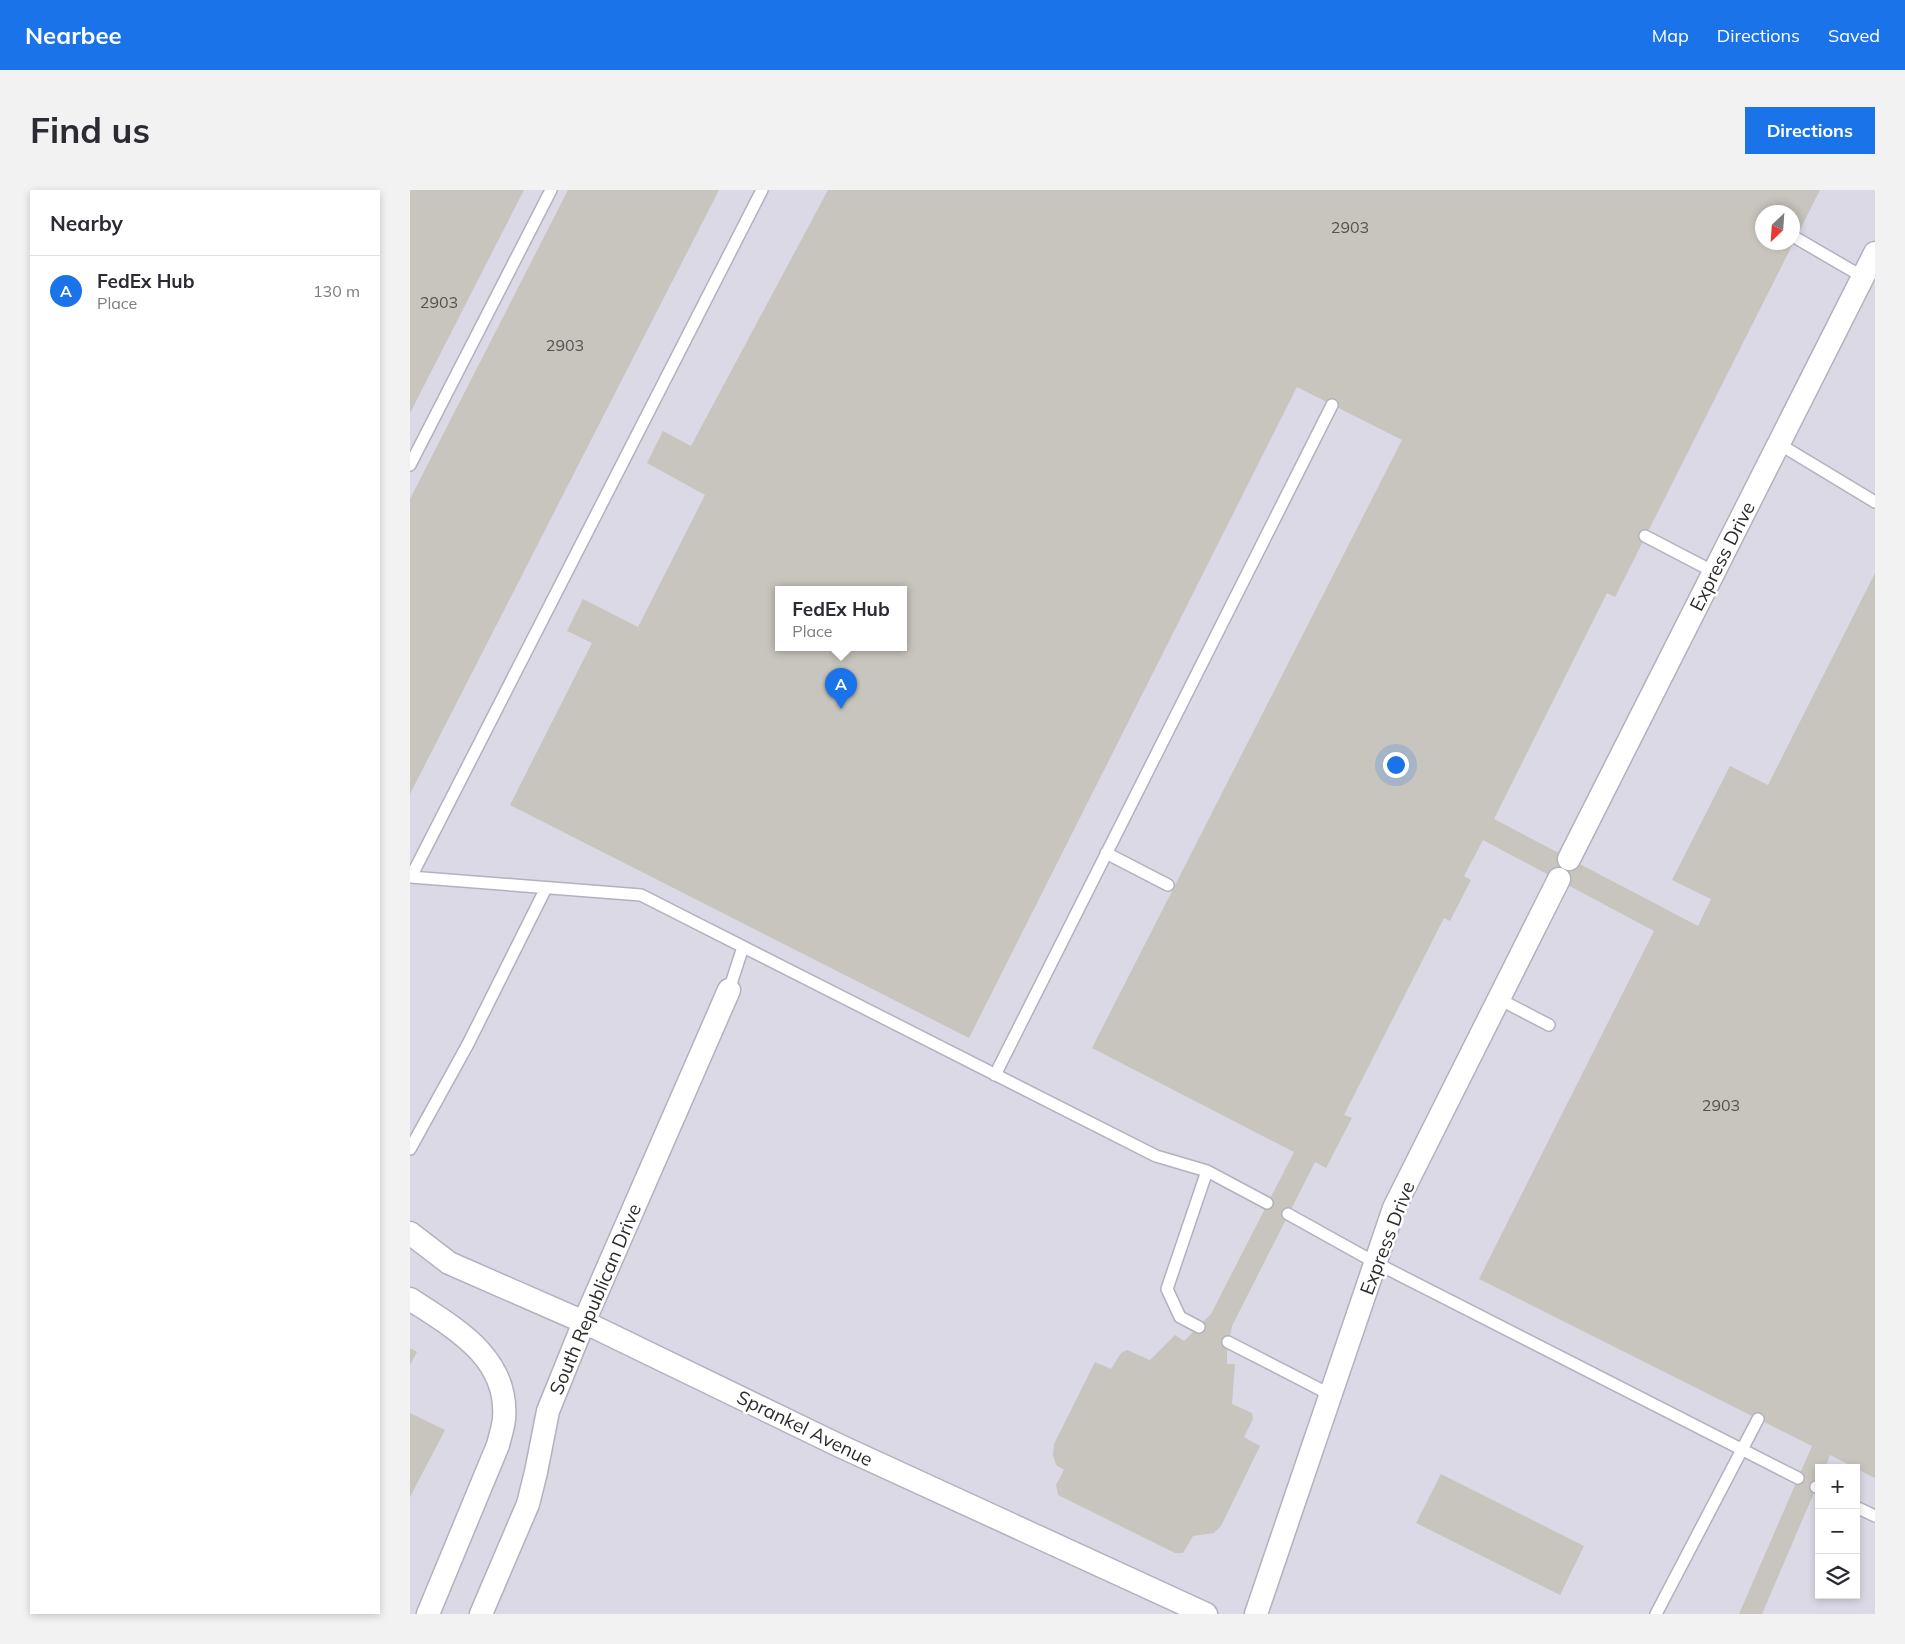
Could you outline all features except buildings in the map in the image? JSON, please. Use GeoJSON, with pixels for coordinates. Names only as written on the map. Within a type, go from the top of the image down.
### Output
{"type":"FeatureCollection","features":[{"type":"Feature","properties":{"kind":"street","name":"Express Drive"},"geometry":{"type":"LineString","coordinates":[[1569,859],[1875,253]]}},
{"type":"Feature","properties":{"kind":"street","name":"Express Drive"},"geometry":{"type":"LineString","coordinates":[[1256,1614],[1394,1208],[1559,879]]}},
{"type":"Feature","properties":{"kind":"street","name":"South Republican Drive"},"geometry":{"type":"LineString","coordinates":[[482,1614],[528,1504],[548,1411],[584,1322],[729,990]]}},
{"type":"Feature","properties":{"kind":"street","name":"Sprankel Avenue"},"geometry":{"type":"LineString","coordinates":[[410,1233],[448,1263],[584,1322],[840,1446],[1206,1614]]}},
{"type":"Feature","properties":{"kind":"street"},"geometry":{"type":"LineString","coordinates":[[410,1299],[460,1331],[492,1365],[503,1402],[504,1419],[498,1445],[428,1614]]}},
{"type":"Feature","properties":{"kind":"lane"},"geometry":{"type":"LineString","coordinates":[[410,465],[551,190]]}},
{"type":"Feature","properties":{"kind":"lane"},"geometry":{"type":"LineString","coordinates":[[762,190],[410,877],[641,895],[1156,1156],[1207,1171],[1267,1203]]}},
{"type":"Feature","properties":{"kind":"lane"},"geometry":{"type":"LineString","coordinates":[[1800,240],[1863,277]]}},
{"type":"Feature","properties":{"kind":"lane"},"geometry":{"type":"LineString","coordinates":[[995,1075],[1332,404]]}},
{"type":"Feature","properties":{"kind":"lane"},"geometry":{"type":"LineString","coordinates":[[1779,444],[1875,502]]}},
{"type":"Feature","properties":{"kind":"lane"},"geometry":{"type":"LineString","coordinates":[[1645,536],[1714,572]]}},
{"type":"Feature","properties":{"kind":"lane"},"geometry":{"type":"LineString","coordinates":[[1106,853],[1168,885]]}},
{"type":"Feature","properties":{"kind":"lane"},"geometry":{"type":"LineString","coordinates":[[410,1149],[468,1044],[546,888]]}},
{"type":"Feature","properties":{"kind":"lane"},"geometry":{"type":"LineString","coordinates":[[729,990],[743,947]]}},
{"type":"Feature","properties":{"kind":"lane"},"geometry":{"type":"LineString","coordinates":[[1499,999],[1549,1025]]}},
{"type":"Feature","properties":{"kind":"lane"},"geometry":{"type":"LineString","coordinates":[[1199,1326],[1180,1317],[1167,1289],[1207,1171]]}},
{"type":"Feature","properties":{"kind":"lane"},"geometry":{"type":"LineString","coordinates":[[1288,1214],[1376,1262],[1741,1451],[1798,1478]]}},
{"type":"Feature","properties":{"kind":"lane"},"geometry":{"type":"LineString","coordinates":[[1228,1342],[1331,1395]]}},
{"type":"Feature","properties":{"kind":"lane"},"geometry":{"type":"LineString","coordinates":[[1656,1614],[1758,1419]]}},
{"type":"Feature","properties":{"kind":"lane"},"geometry":{"type":"LineString","coordinates":[[1860,1508],[1875,1516]]}},
{"type":"Feature","properties":{"kind":"shaded area"},"geometry":{"type":"Polygon","coordinates":[[[410,190],[1875,190],[1875,1614],[410,1614],[410,190]]]}},
{"type":"Feature","properties":{"kind":"place","name":"FedEx Hub"},"geometry":{"type":"Point","coordinates":[841,709]}}]}
